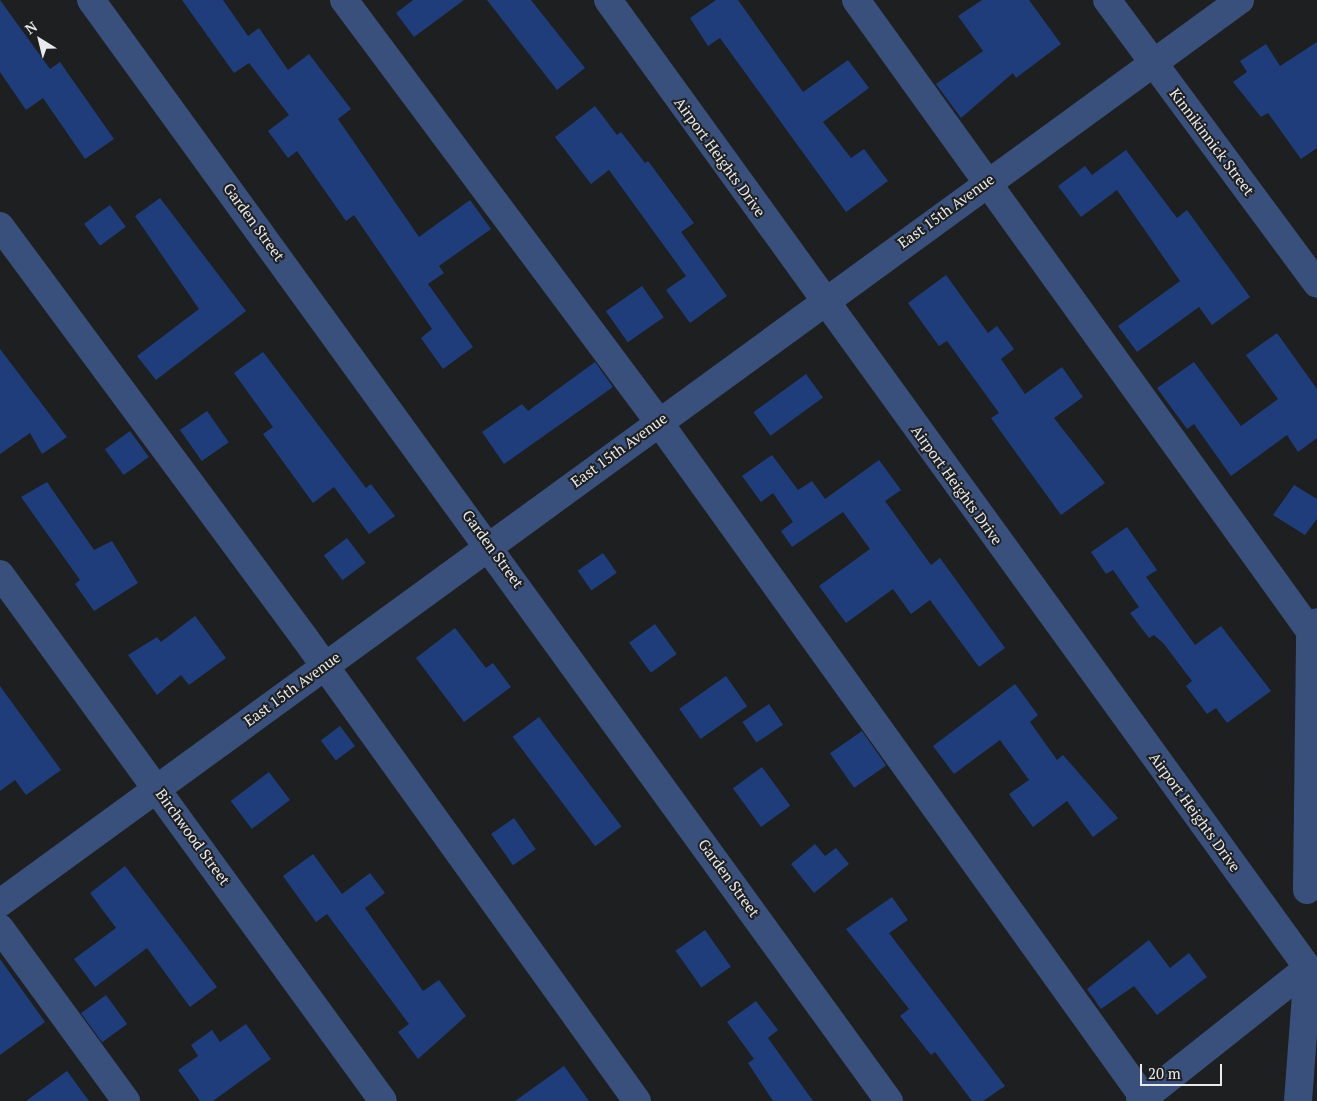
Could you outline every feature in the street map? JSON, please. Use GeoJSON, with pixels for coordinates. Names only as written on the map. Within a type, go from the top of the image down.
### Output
{"type":"FeatureCollection","features":[{"type":"Feature","properties":{"kind":"street","name":"Garden Street"},"geometry":{"type":"LineString","coordinates":[[91,0],[490,544],[889,1101]]}},
{"type":"Feature","properties":{"kind":"street"},"geometry":{"type":"LineString","coordinates":[[344,0],[658,421],[1142,1100],[1308,968]]}},
{"type":"Feature","properties":{"kind":"street","name":"Airport Heights Drive"},"geometry":{"type":"LineString","coordinates":[[608,0],[822,301],[1308,968]]}},
{"type":"Feature","properties":{"kind":"street"},"geometry":{"type":"LineString","coordinates":[[856,0],[1314,627],[1307,890]]}},
{"type":"Feature","properties":{"kind":"street","name":"Kinnikinnick Street"},"geometry":{"type":"LineString","coordinates":[[1107,0],[1317,284]]}},
{"type":"Feature","properties":{"kind":"street","name":"East 15th Avenue"},"geometry":{"type":"LineString","coordinates":[[0,903],[822,301],[1240,0]]}},
{"type":"Feature","properties":{"kind":"street"},"geometry":{"type":"LineString","coordinates":[[0,226],[325,665],[637,1101]]}},
{"type":"Feature","properties":{"kind":"street","name":"Birchwood Street"},"geometry":{"type":"LineString","coordinates":[[0,574],[383,1101]]}},
{"type":"Feature","properties":{"kind":"street"},"geometry":{"type":"LineString","coordinates":[[0,928],[126,1101]]}},
{"type":"Feature","properties":{"kind":"street"},"geometry":{"type":"LineString","coordinates":[[1298,1101],[1308,968]]}},
{"type":"Feature","properties":{"kind":"building"},"geometry":{"type":"Polygon","coordinates":[[[0,0],[50,69],[60,62],[114,139],[85,159],[43,98],[26,110],[0,72],[0,0]]]}},
{"type":"Feature","properties":{"kind":"building"},"geometry":{"type":"Polygon","coordinates":[[[182,0],[223,0],[248,36],[259,28],[288,70],[309,54],[351,109],[338,119],[419,237],[470,200],[491,229],[439,266],[444,273],[428,284],[473,347],[443,369],[421,338],[432,329],[354,215],[346,221],[297,151],[288,158],[268,131],[289,115],[249,63],[234,73],[182,0]]]}},
{"type":"Feature","properties":{"kind":"building"},"geometry":{"type":"Polygon","coordinates":[[[413,0],[464,0],[414,37],[396,13],[413,0]]]}},
{"type":"Feature","properties":{"kind":"building"},"geometry":{"type":"Polygon","coordinates":[[[487,0],[531,0],[585,68],[557,90],[487,0]]]}},
{"type":"Feature","properties":{"kind":"building"},"geometry":{"type":"Polygon","coordinates":[[[716,0],[738,0],[803,92],[848,60],[869,88],[823,122],[851,158],[864,149],[888,181],[846,212],[720,38],[708,46],[690,18],[716,0]]]}},
{"type":"Feature","properties":{"kind":"building"},"geometry":{"type":"Polygon","coordinates":[[[982,0],[1029,0],[1061,44],[1016,78],[1013,73],[961,118],[936,84],[983,51],[958,16],[982,0]]]}},
{"type":"Feature","properties":{"kind":"building"},"geometry":{"type":"Polygon","coordinates":[[[1317,42],[1317,148],[1301,159],[1268,113],[1261,117],[1233,82],[1247,72],[1240,61],[1266,44],[1280,66],[1317,42]]]}},
{"type":"Feature","properties":{"kind":"building"},"geometry":{"type":"Polygon","coordinates":[[[595,106],[617,135],[621,132],[645,163],[648,161],[694,223],[681,232],[727,296],[690,323],[666,290],[686,276],[609,170],[591,184],[555,137],[595,106]]]}},
{"type":"Feature","properties":{"kind":"building"},"geometry":{"type":"Polygon","coordinates":[[[1126,150],[1177,218],[1187,210],[1250,297],[1212,325],[1199,307],[1137,352],[1118,326],[1180,281],[1117,190],[1081,217],[1058,186],[1085,166],[1092,175],[1126,150]]]}},
{"type":"Feature","properties":{"kind":"building"},"geometry":{"type":"Polygon","coordinates":[[[160,198],[246,311],[156,380],[137,356],[199,309],[135,216],[160,198]]]}},
{"type":"Feature","properties":{"kind":"building"},"geometry":{"type":"Polygon","coordinates":[[[110,205],[126,227],[100,246],[84,224],[110,205]]]}},
{"type":"Feature","properties":{"kind":"building"},"geometry":{"type":"Polygon","coordinates":[[[946,275],[988,333],[997,326],[1014,349],[1001,359],[1025,394],[1062,367],[1083,397],[1054,418],[1105,483],[1061,515],[991,418],[999,413],[947,341],[939,346],[908,303],[946,275]]]}},
{"type":"Feature","properties":{"kind":"building"},"geometry":{"type":"Polygon","coordinates":[[[642,286],[664,317],[628,342],[606,311],[642,286]]]}},
{"type":"Feature","properties":{"kind":"building"},"geometry":{"type":"Polygon","coordinates":[[[1277,333],[1317,389],[1317,438],[1298,452],[1287,435],[1231,476],[1194,424],[1187,429],[1157,388],[1194,362],[1241,426],[1278,399],[1246,355],[1277,333]]]}},
{"type":"Feature","properties":{"kind":"building"},"geometry":{"type":"Polygon","coordinates":[[[0,349],[67,437],[42,454],[30,433],[0,454],[0,349]]]}},
{"type":"Feature","properties":{"kind":"building"},"geometry":{"type":"Polygon","coordinates":[[[263,352],[366,488],[371,484],[395,516],[369,534],[334,487],[313,503],[263,434],[273,427],[234,373],[263,352]]]}},
{"type":"Feature","properties":{"kind":"building"},"geometry":{"type":"Polygon","coordinates":[[[595,362],[613,387],[504,464],[482,432],[522,404],[528,411],[595,362]]]}},
{"type":"Feature","properties":{"kind":"building"},"geometry":{"type":"Polygon","coordinates":[[[806,374],[823,397],[770,436],[753,412],[806,374]]]}},
{"type":"Feature","properties":{"kind":"building"},"geometry":{"type":"Polygon","coordinates":[[[207,411],[229,442],[202,461],[180,430],[207,411]]]}},
{"type":"Feature","properties":{"kind":"building"},"geometry":{"type":"Polygon","coordinates":[[[130,431],[149,457],[124,475],[105,449],[130,431]]]}},
{"type":"Feature","properties":{"kind":"building"},"geometry":{"type":"Polygon","coordinates":[[[772,455],[798,490],[812,481],[825,499],[879,460],[901,490],[885,501],[931,565],[940,558],[1005,648],[979,667],[930,600],[911,614],[893,589],[846,623],[819,586],[870,549],[843,512],[792,547],[781,531],[793,522],[773,493],[761,502],[742,476],[772,455]]]}},
{"type":"Feature","properties":{"kind":"building"},"geometry":{"type":"Polygon","coordinates":[[[47,482],[94,550],[112,541],[138,583],[94,611],[75,584],[80,580],[21,497],[47,482]]]}},
{"type":"Feature","properties":{"kind":"building"},"geometry":{"type":"Polygon","coordinates":[[[1294,485],[1317,499],[1317,519],[1305,535],[1273,515],[1294,485]]]}},
{"type":"Feature","properties":{"kind":"building"},"geometry":{"type":"Polygon","coordinates":[[[1127,527],[1157,570],[1146,577],[1195,645],[1221,626],[1271,691],[1227,723],[1216,708],[1207,714],[1186,686],[1192,681],[1164,644],[1154,635],[1149,638],[1130,613],[1139,607],[1113,570],[1106,574],[1091,552],[1127,527]]]}},
{"type":"Feature","properties":{"kind":"building"},"geometry":{"type":"Polygon","coordinates":[[[347,538],[366,563],[342,580],[324,555],[347,538]]]}},
{"type":"Feature","properties":{"kind":"building"},"geometry":{"type":"Polygon","coordinates":[[[603,553],[617,573],[591,590],[578,571],[603,553]]]}},
{"type":"Feature","properties":{"kind":"building"},"geometry":{"type":"Polygon","coordinates":[[[195,616],[226,658],[189,685],[181,675],[157,695],[128,655],[157,637],[161,642],[195,616]]]}},
{"type":"Feature","properties":{"kind":"building"},"geometry":{"type":"Polygon","coordinates":[[[655,624],[677,654],[651,673],[629,643],[655,624]]]}},
{"type":"Feature","properties":{"kind":"building"},"geometry":{"type":"Polygon","coordinates":[[[455,628],[486,668],[493,663],[511,687],[464,722],[416,658],[455,628]]]}},
{"type":"Feature","properties":{"kind":"building"},"geometry":{"type":"Polygon","coordinates":[[[726,676],[747,706],[701,739],[679,709],[726,676]]]}},
{"type":"Feature","properties":{"kind":"building"},"geometry":{"type":"Polygon","coordinates":[[[1015,684],[1038,715],[1030,722],[1057,760],[1063,755],[1118,818],[1093,837],[1067,801],[1033,827],[1009,794],[1029,780],[1000,740],[954,774],[933,746],[1015,684]]]}},
{"type":"Feature","properties":{"kind":"building"},"geometry":{"type":"Polygon","coordinates":[[[0,686],[61,770],[26,795],[15,780],[0,791],[0,686]]]}},
{"type":"Feature","properties":{"kind":"building"},"geometry":{"type":"Polygon","coordinates":[[[769,704],[783,725],[756,743],[742,722],[769,704]]]}},
{"type":"Feature","properties":{"kind":"building"},"geometry":{"type":"Polygon","coordinates":[[[539,717],[621,826],[595,846],[513,737],[539,717]]]}},
{"type":"Feature","properties":{"kind":"building"},"geometry":{"type":"Polygon","coordinates":[[[340,726],[355,746],[336,760],[321,740],[340,726]]]}},
{"type":"Feature","properties":{"kind":"building"},"geometry":{"type":"Polygon","coordinates":[[[862,731],[886,765],[854,788],[830,753],[862,731]]]}},
{"type":"Feature","properties":{"kind":"building"},"geometry":{"type":"Polygon","coordinates":[[[762,767],[790,806],[761,827],[733,788],[762,767]]]}},
{"type":"Feature","properties":{"kind":"building"},"geometry":{"type":"Polygon","coordinates":[[[269,772],[290,800],[252,829],[231,801],[269,772]]]}},
{"type":"Feature","properties":{"kind":"building"},"geometry":{"type":"Polygon","coordinates":[[[514,818],[536,849],[513,865],[491,834],[514,818]]]}},
{"type":"Feature","properties":{"kind":"building"},"geometry":{"type":"Polygon","coordinates":[[[815,844],[825,856],[836,848],[849,864],[814,893],[791,864],[815,844]]]}},
{"type":"Feature","properties":{"kind":"building"},"geometry":{"type":"Polygon","coordinates":[[[313,854],[342,894],[370,873],[385,893],[365,908],[423,991],[439,980],[466,1016],[418,1059],[398,1032],[409,1024],[327,914],[316,922],[283,876],[313,854]]]}},
{"type":"Feature","properties":{"kind":"building"},"geometry":{"type":"Polygon","coordinates":[[[125,866],[217,987],[190,1007],[147,948],[95,987],[74,959],[116,928],[90,893],[125,866]]]}},
{"type":"Feature","properties":{"kind":"building"},"geometry":{"type":"Polygon","coordinates":[[[892,897],[908,920],[889,933],[1005,1086],[983,1101],[972,1101],[935,1052],[931,1055],[900,1016],[909,1009],[846,929],[892,897]]]}},
{"type":"Feature","properties":{"kind":"building"},"geometry":{"type":"Polygon","coordinates":[[[705,930],[731,967],[701,988],[676,951],[705,930]]]}},
{"type":"Feature","properties":{"kind":"building"},"geometry":{"type":"Polygon","coordinates":[[[1149,940],[1170,968],[1189,953],[1207,977],[1157,1015],[1134,986],[1101,1009],[1087,989],[1149,940]]]}},
{"type":"Feature","properties":{"kind":"building"},"geometry":{"type":"Polygon","coordinates":[[[0,959],[45,1022],[0,1055],[0,959]]]}},
{"type":"Feature","properties":{"kind":"building"},"geometry":{"type":"Polygon","coordinates":[[[106,995],[127,1024],[102,1042],[81,1013],[106,995]]]}},
{"type":"Feature","properties":{"kind":"building"},"geometry":{"type":"Polygon","coordinates":[[[756,1001],[778,1030],[768,1038],[813,1101],[773,1101],[748,1063],[754,1059],[727,1022],[756,1001]]]}},
{"type":"Feature","properties":{"kind":"building"},"geometry":{"type":"Polygon","coordinates":[[[246,1024],[271,1059],[213,1101],[200,1101],[178,1070],[198,1056],[191,1045],[212,1030],[220,1042],[246,1024]]]}},
{"type":"Feature","properties":{"kind":"building"},"geometry":{"type":"Polygon","coordinates":[[[564,1066],[589,1101],[515,1101],[564,1066]]]}},
{"type":"Feature","properties":{"kind":"building"},"geometry":{"type":"Polygon","coordinates":[[[67,1071],[89,1101],[26,1101],[67,1071]]]}}]}
